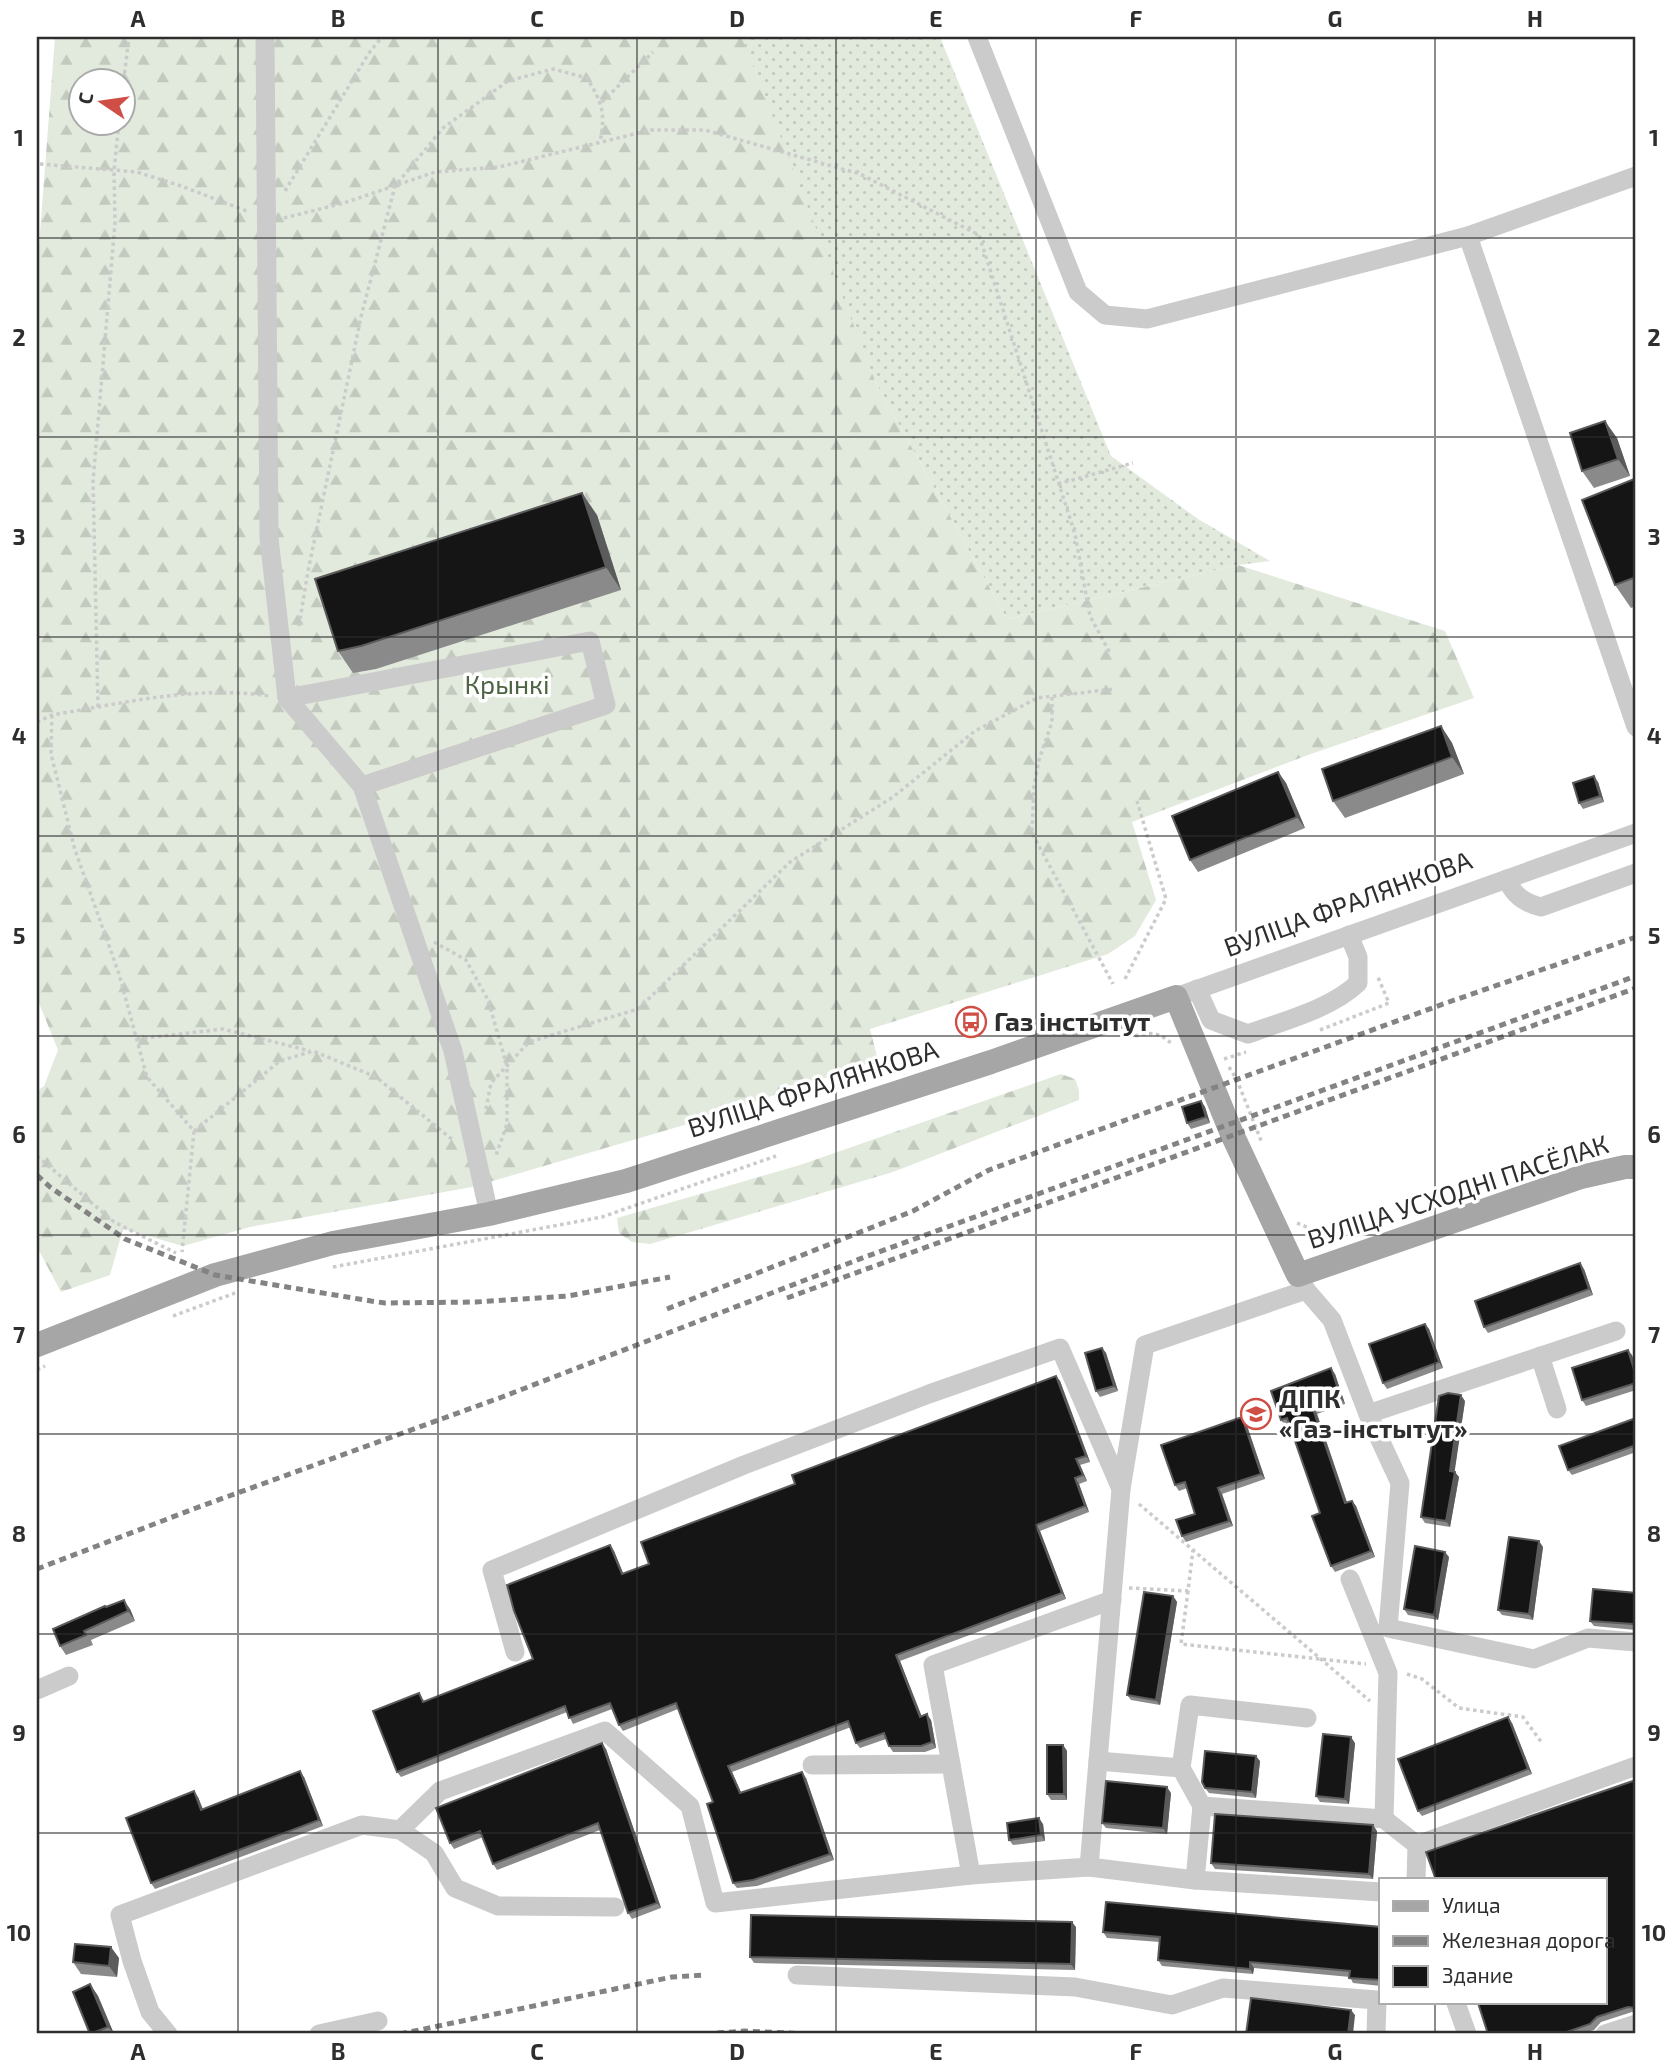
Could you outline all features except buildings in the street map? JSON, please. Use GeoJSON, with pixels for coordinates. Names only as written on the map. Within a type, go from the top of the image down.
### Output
{"type":"FeatureCollection","features":[{"type":"Feature","properties":{"kind":"main road","name":"ВУЛІЦА ФРАЛЯНКОВА"},"geometry":{"type":"LineString","coordinates":[[37,1345],[215,1275],[333,1243],[489,1214],[626,1181],[990,1062],[1187,993]]}},
{"type":"Feature","properties":{"kind":"main road"},"geometry":{"type":"LineString","coordinates":[[1187,993],[1232,1135],[1302,1282]]}},
{"type":"Feature","properties":{"kind":"main road","name":"ВУЛІЦА УСХОДНІ ПАСЁЛАК"},"geometry":{"type":"LineString","coordinates":[[1302,1282],[1348,1257],[1581,1177],[1636,1167]]}},
{"type":"Feature","properties":{"kind":"street"},"geometry":{"type":"LineString","coordinates":[[265,37],[269,538],[287,698],[362,786],[453,1051],[489,1214]]}},
{"type":"Feature","properties":{"kind":"street"},"geometry":{"type":"LineString","coordinates":[[977,37],[1078,292],[1105,315],[1147,319],[1468,236],[1636,176]]}},
{"type":"Feature","properties":{"kind":"street"},"geometry":{"type":"LineString","coordinates":[[1468,236],[1636,727]]}},
{"type":"Feature","properties":{"kind":"street"},"geometry":{"type":"LineString","coordinates":[[287,698],[590,641],[606,705],[362,786]]}},
{"type":"Feature","properties":{"kind":"street","name":"ВУЛІЦА ФРАЛЯНКОВА"},"geometry":{"type":"LineString","coordinates":[[1187,993],[1636,833]]}},
{"type":"Feature","properties":{"kind":"street"},"geometry":{"type":"LineString","coordinates":[[1507,879],[1512,892],[1529,904],[1541,907],[1636,873]]}},
{"type":"Feature","properties":{"kind":"street"},"geometry":{"type":"LineString","coordinates":[[1187,993],[1211,1020],[1248,1034],[1296,1017],[1347,994],[1359,983],[1358,957],[1349,935]]}},
{"type":"Feature","properties":{"kind":"street"},"geometry":{"type":"LineString","coordinates":[[1089,1867],[1121,1489],[1145,1345],[1302,1282],[1332,1320],[1368,1414],[1400,1483],[1388,1628],[1534,1659],[1588,1638],[1636,1642]]}},
{"type":"Feature","properties":{"kind":"street"},"geometry":{"type":"LineString","coordinates":[[1368,1414],[1616,1331]]}},
{"type":"Feature","properties":{"kind":"street"},"geometry":{"type":"LineString","coordinates":[[516,1652],[492,1570],[744,1465],[1060,1348],[1121,1489]]}},
{"type":"Feature","properties":{"kind":"street"},"geometry":{"type":"LineString","coordinates":[[1540,1356],[1558,1409]]}},
{"type":"Feature","properties":{"kind":"street"},"geometry":{"type":"LineString","coordinates":[[1350,1579],[1388,1673],[1384,1819]]}},
{"type":"Feature","properties":{"kind":"street"},"geometry":{"type":"LineString","coordinates":[[971,1875],[933,1665],[1112,1594]]}},
{"type":"Feature","properties":{"kind":"street"},"geometry":{"type":"LineString","coordinates":[[37,1690],[69,1676]]}},
{"type":"Feature","properties":{"kind":"street"},"geometry":{"type":"LineString","coordinates":[[1195,1880],[1202,1805],[1181,1768],[1190,1705],[1307,1717]]}},
{"type":"Feature","properties":{"kind":"street"},"geometry":{"type":"LineString","coordinates":[[400,1830],[440,1791],[605,1731],[690,1806],[715,1903],[971,1875],[1089,1867],[1195,1880],[1379,1892]]}},
{"type":"Feature","properties":{"kind":"street"},"geometry":{"type":"LineString","coordinates":[[1098,1761],[1181,1768]]}},
{"type":"Feature","properties":{"kind":"street"},"geometry":{"type":"LineString","coordinates":[[812,1765],[951,1764]]}},
{"type":"Feature","properties":{"kind":"street"},"geometry":{"type":"LineString","coordinates":[[1417,1845],[1636,1766]]}},
{"type":"Feature","properties":{"kind":"street"},"geometry":{"type":"LineString","coordinates":[[1202,1805],[1384,1819],[1417,1845]]}},
{"type":"Feature","properties":{"kind":"street"},"geometry":{"type":"LineString","coordinates":[[168,2034],[150,2012],[132,1961],[120,1915],[362,1825],[400,1830],[434,1853],[455,1888],[498,1906],[615,1907]]}},
{"type":"Feature","properties":{"kind":"street"},"geometry":{"type":"LineString","coordinates":[[1416,1878],[1417,1845]]}},
{"type":"Feature","properties":{"kind":"street"},"geometry":{"type":"LineString","coordinates":[[797,1975],[1075,1987],[1172,2005],[1223,1988],[1377,2000],[1376,2034]]}},
{"type":"Feature","properties":{"kind":"street"},"geometry":{"type":"LineString","coordinates":[[1455,2004],[1467,2034]]}},
{"type":"Feature","properties":{"kind":"street"},"geometry":{"type":"LineString","coordinates":[[319,2034],[378,2021]]}},
{"type":"Feature","properties":{"kind":"street"},"geometry":{"type":"LineString","coordinates":[[1605,2034],[1636,2024]]}},
{"type":"Feature","properties":{"kind":"path"},"geometry":{"type":"LineString","coordinates":[[125,66],[129,37]]}},
{"type":"Feature","properties":{"kind":"path"},"geometry":{"type":"LineString","coordinates":[[266,223],[369,53],[383,37]]}},
{"type":"Feature","properties":{"kind":"path"},"geometry":{"type":"LineString","coordinates":[[601,102],[653,52]]}},
{"type":"Feature","properties":{"kind":"path"},"geometry":{"type":"LineString","coordinates":[[299,626],[361,317],[395,186],[443,128],[508,81],[553,69],[587,78],[601,102],[603,127],[600,142]]}},
{"type":"Feature","properties":{"kind":"path"},"geometry":{"type":"LineString","coordinates":[[40,164],[137,172],[246,211],[266,223],[344,203],[435,172],[499,167],[651,130],[705,130],[860,174],[979,235],[1075,534],[1090,616],[1111,653]]}},
{"type":"Feature","properties":{"kind":"path"},"geometry":{"type":"LineString","coordinates":[[98,707],[93,481],[115,223],[114,170],[118,136]]}},
{"type":"Feature","properties":{"kind":"path"},"geometry":{"type":"LineString","coordinates":[[1058,484],[1133,463]]}},
{"type":"Feature","properties":{"kind":"path"},"geometry":{"type":"LineString","coordinates":[[486,1109],[491,1083],[529,1042],[638,1009],[790,862],[893,797],[975,731],[1037,698],[1114,689]]}},
{"type":"Feature","properties":{"kind":"path"},"geometry":{"type":"LineString","coordinates":[[37,722],[52,715],[178,693],[247,692],[287,698]]}},
{"type":"Feature","properties":{"kind":"path"},"geometry":{"type":"LineString","coordinates":[[1052,697],[1052,722],[1034,785],[1032,833],[1113,984]]}},
{"type":"Feature","properties":{"kind":"path"},"geometry":{"type":"LineString","coordinates":[[52,715],[51,754],[75,850],[119,974],[147,1077],[194,1131]]}},
{"type":"Feature","properties":{"kind":"path"},"geometry":{"type":"LineString","coordinates":[[1125,979],[1166,899],[1137,801]]}},
{"type":"Feature","properties":{"kind":"path"},"geometry":{"type":"LineString","coordinates":[[411,928],[466,960],[488,1000],[506,1066],[507,1124],[484,1188]]}},
{"type":"Feature","properties":{"kind":"path"},"geometry":{"type":"LineString","coordinates":[[137,1040],[223,1029],[313,1051],[376,1077],[477,1160]]}},
{"type":"Feature","properties":{"kind":"path"},"geometry":{"type":"LineString","coordinates":[[1219,1050],[1237,1080],[1265,1152]]}},
{"type":"Feature","properties":{"kind":"path"},"geometry":{"type":"LineString","coordinates":[[181,1252],[194,1131],[280,1061],[313,1051]]}},
{"type":"Feature","properties":{"kind":"path"},"geometry":{"type":"LineString","coordinates":[[37,1156],[114,1222],[176,1253]]}},
{"type":"Feature","properties":{"kind":"path"},"geometry":{"type":"LineString","coordinates":[[1293,1221],[1342,1242],[1348,1257]]}},
{"type":"Feature","properties":{"kind":"path"},"geometry":{"type":"LineString","coordinates":[[1121,1489],[1387,1716]]}},
{"type":"Feature","properties":{"kind":"path"},"geometry":{"type":"LineString","coordinates":[[1193,1550],[1181,1644],[1386,1667],[1422,1679],[1459,1708],[1522,1717],[1542,1743]]}},
{"type":"Feature","properties":{"kind":"path"},"geometry":{"type":"LineString","coordinates":[[1112,1594],[1188,1591]]}},
{"type":"Feature","properties":{"kind":"green space","name":"Крынкі"},"geometry":{"type":"Polygon","coordinates":[[[55,37],[742,37],[876,383],[1007,619],[1238,565],[1445,631],[1474,698],[1308,755],[1132,822],[1156,900],[1135,936],[1108,954],[870,1029],[878,1060],[698,1121],[472,1187],[250,1227],[183,1246],[123,1229],[110,1275],[61,1292],[37,1247],[37,1091],[44,1086],[58,1050],[37,998],[37,272],[55,37]]]}},
{"type":"Feature","properties":{"kind":"green space"},"geometry":{"type":"Polygon","coordinates":[[[737,37],[940,37],[1111,456],[1198,519],[1270,561],[1238,565],[1007,619],[876,383],[737,37]]]}},
{"type":"Feature","properties":{"kind":"green space"},"geometry":{"type":"Polygon","coordinates":[[[1061,1074],[1075,1079],[1079,1100],[893,1172],[650,1244],[632,1242],[619,1233],[617,1218],[800,1165],[1061,1074]]]}},
{"type":"Feature","properties":{"kind":"railway"},"geometry":{"type":"LineString","coordinates":[[667,1309],[913,1211],[989,1170],[1446,1003],[1636,937]]}},
{"type":"Feature","properties":{"kind":"railway"},"geometry":{"type":"LineString","coordinates":[[37,1569],[502,1397],[865,1257],[1636,976]]}},
{"type":"Feature","properties":{"kind":"railway"},"geometry":{"type":"LineString","coordinates":[[787,1298],[1636,988]]}},
{"type":"Feature","properties":{"kind":"railway"},"geometry":{"type":"LineString","coordinates":[[37,1175],[125,1239],[215,1275],[371,1301],[476,1302],[568,1296],[670,1277]]}},
{"type":"Feature","properties":{"kind":"railway"},"geometry":{"type":"LineString","coordinates":[[400,2034],[672,1977],[704,1975]]}},
{"type":"Feature","properties":{"kind":"railway"},"geometry":{"type":"LineString","coordinates":[[705,2034],[745,2031],[808,2034]]}},
{"type":"Feature","properties":{"kind":"place","name":"Газ інстытут"},"geometry":{"type":"Point","coordinates":[971,1022]}},
{"type":"Feature","properties":{"kind":"place","name":"ДІПК «Газ-інстытут»"},"geometry":{"type":"Point","coordinates":[1256,1414]}}]}
